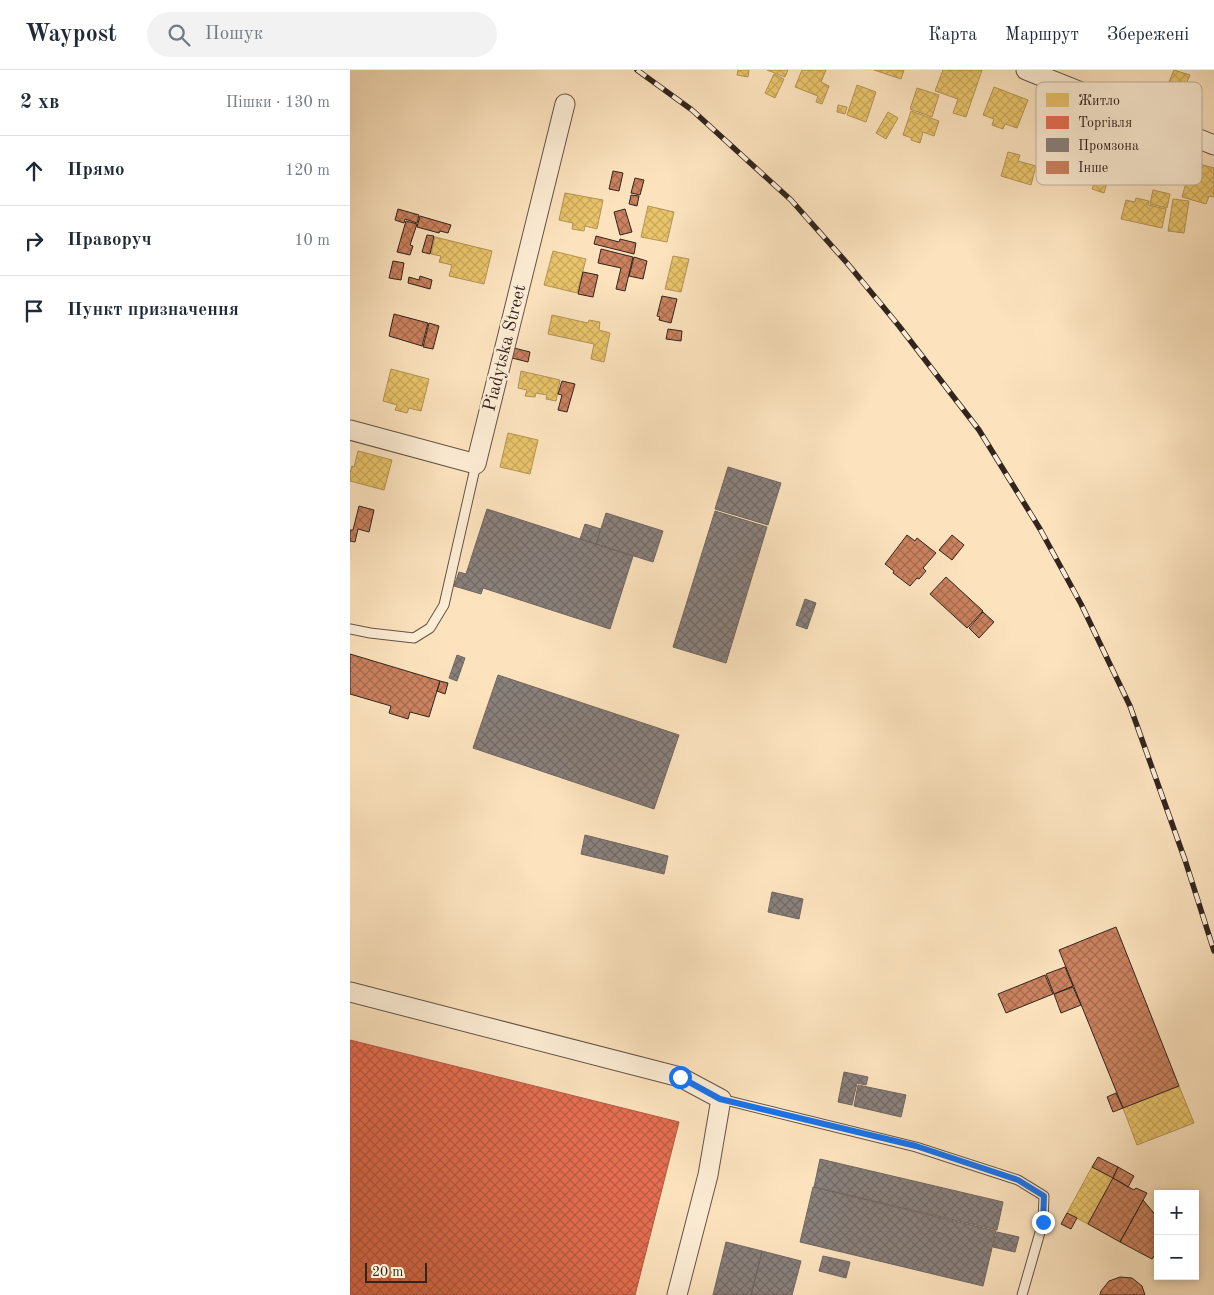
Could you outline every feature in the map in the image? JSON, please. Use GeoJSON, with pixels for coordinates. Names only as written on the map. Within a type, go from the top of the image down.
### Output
{"type":"FeatureCollection","features":[{"type":"Feature","properties":{"kind":"street"},"geometry":{"type":"LineString","coordinates":[[1026,70],[1056,82]]}},
{"type":"Feature","properties":{"kind":"street","name":"Piadytska Street"},"geometry":{"type":"LineString","coordinates":[[476,464],[565,104]]}},
{"type":"Feature","properties":{"kind":"street"},"geometry":{"type":"LineString","coordinates":[[1202,140],[1214,145]]}},
{"type":"Feature","properties":{"kind":"street"},"geometry":{"type":"LineString","coordinates":[[350,430],[476,464]]}},
{"type":"Feature","properties":{"kind":"street"},"geometry":{"type":"LineString","coordinates":[[350,992],[680,1077],[720,1099],[708,1175],[677,1295]]}},
{"type":"Feature","properties":{"kind":"lane"},"geometry":{"type":"LineString","coordinates":[[350,629],[414,638],[430,628],[444,605],[476,464]]}},
{"type":"Feature","properties":{"kind":"lane"},"geometry":{"type":"LineString","coordinates":[[720,1099],[916,1146],[1018,1180],[1044,1196],[1043,1222],[1022,1295]]}},
{"type":"Feature","properties":{"kind":"building: Житло"},"geometry":{"type":"Polygon","coordinates":[[[738,70],[749,70],[748,77],[737,75],[738,70]]]}},
{"type":"Feature","properties":{"kind":"building: Житло"},"geometry":{"type":"Polygon","coordinates":[[[767,70],[788,70],[785,77],[767,70]]]}},
{"type":"Feature","properties":{"kind":"building: Житло"},"geometry":{"type":"Polygon","coordinates":[[[802,70],[826,70],[821,82],[829,86],[822,104],[816,102],[818,96],[795,87],[802,70]]]}},
{"type":"Feature","properties":{"kind":"building: Житло"},"geometry":{"type":"Polygon","coordinates":[[[874,70],[904,70],[901,79],[874,70]]]}},
{"type":"Feature","properties":{"kind":"building: Житло"},"geometry":{"type":"Polygon","coordinates":[[[943,70],[982,70],[966,117],[953,113],[958,99],[935,91],[943,70]]]}},
{"type":"Feature","properties":{"kind":"building: Житло"},"geometry":{"type":"Polygon","coordinates":[[[1174,70],[1190,75],[1187,82],[1169,82],[1174,70]]]}},
{"type":"Feature","properties":{"kind":"building: Житло"},"geometry":{"type":"Polygon","coordinates":[[[774,74],[784,79],[775,98],[765,93],[774,74]]]}},
{"type":"Feature","properties":{"kind":"building: Житло"},"geometry":{"type":"Polygon","coordinates":[[[857,85],[876,92],[866,122],[847,115],[857,85]]]}},
{"type":"Feature","properties":{"kind":"building: Житло"},"geometry":{"type":"Polygon","coordinates":[[[994,87],[1028,100],[1017,128],[1005,124],[1003,129],[992,125],[994,119],[983,115],[994,87]]]}},
{"type":"Feature","properties":{"kind":"building: Житло"},"geometry":{"type":"Polygon","coordinates":[[[917,88],[939,95],[932,117],[910,109],[917,88]]]}},
{"type":"Feature","properties":{"kind":"building: Житло"},"geometry":{"type":"Polygon","coordinates":[[[838,105],[847,107],[845,114],[837,112],[838,105]]]}},
{"type":"Feature","properties":{"kind":"building: Житло"},"geometry":{"type":"Polygon","coordinates":[[[911,111],[939,121],[934,136],[923,132],[920,143],[903,135],[911,111]]]}},
{"type":"Feature","properties":{"kind":"building: Житло"},"geometry":{"type":"Polygon","coordinates":[[[888,112],[898,118],[886,139],[876,133],[888,112]]]}},
{"type":"Feature","properties":{"kind":"building: Житло"},"geometry":{"type":"Polygon","coordinates":[[[1008,152],[1020,155],[1018,161],[1036,166],[1031,185],[1001,176],[1008,152]]]}},
{"type":"Feature","properties":{"kind":"building: Житло"},"geometry":{"type":"Polygon","coordinates":[[[1202,165],[1214,168],[1214,197],[1209,196],[1206,204],[1182,197],[1185,185],[1202,185],[1202,165]]]}},
{"type":"Feature","properties":{"kind":"building: Житло"},"geometry":{"type":"Polygon","coordinates":[[[1094,185],[1106,185],[1104,193],[1092,189],[1094,185]]]}},
{"type":"Feature","properties":{"kind":"building: Житло"},"geometry":{"type":"Polygon","coordinates":[[[1153,190],[1170,194],[1167,208],[1150,204],[1153,190]]]}},
{"type":"Feature","properties":{"kind":"building: Житло"},"geometry":{"type":"Polygon","coordinates":[[[565,193],[603,200],[597,229],[585,226],[584,231],[572,229],[573,223],[559,220],[565,193]]]}},
{"type":"Feature","properties":{"kind":"building: Житло"},"geometry":{"type":"Polygon","coordinates":[[[1136,198],[1149,201],[1148,205],[1166,209],[1162,228],[1121,219],[1126,200],[1135,202],[1136,198]]]}},
{"type":"Feature","properties":{"kind":"building: Житло"},"geometry":{"type":"Polygon","coordinates":[[[1173,199],[1189,201],[1184,233],[1168,231],[1173,199]]]}},
{"type":"Feature","properties":{"kind":"building: Житло"},"geometry":{"type":"Polygon","coordinates":[[[648,206],[674,212],[667,242],[641,237],[648,206]]]}},
{"type":"Feature","properties":{"kind":"building: Житло"},"geometry":{"type":"Polygon","coordinates":[[[435,237],[492,251],[484,284],[449,276],[452,265],[439,262],[441,256],[431,254],[435,237]]]}},
{"type":"Feature","properties":{"kind":"building: Житло"},"geometry":{"type":"Polygon","coordinates":[[[553,251],[586,259],[577,293],[544,285],[553,251]]]}},
{"type":"Feature","properties":{"kind":"building: Житло"},"geometry":{"type":"Polygon","coordinates":[[[673,256],[689,259],[681,292],[665,289],[673,256]]]}},
{"type":"Feature","properties":{"kind":"building: Житло"},"geometry":{"type":"Polygon","coordinates":[[[552,315],[588,323],[589,320],[600,322],[599,330],[610,333],[604,362],[591,359],[594,344],[548,334],[552,315]]]}},
{"type":"Feature","properties":{"kind":"building: Житло"},"geometry":{"type":"Polygon","coordinates":[[[391,369],[429,379],[421,411],[409,408],[407,413],[395,410],[397,405],[383,401],[391,369]]]}},
{"type":"Feature","properties":{"kind":"building: Житло"},"geometry":{"type":"Polygon","coordinates":[[[521,371],[560,380],[556,401],[546,399],[547,395],[536,393],[535,397],[525,396],[527,390],[518,388],[521,371]]]}},
{"type":"Feature","properties":{"kind":"building: Житло"},"geometry":{"type":"Polygon","coordinates":[[[508,433],[538,440],[530,474],[500,467],[508,433]]]}},
{"type":"Feature","properties":{"kind":"building: Житло"},"geometry":{"type":"Polygon","coordinates":[[[358,451],[392,460],[384,490],[350,481],[350,472],[352,466],[354,467],[358,451]]]}},
{"type":"Feature","properties":{"kind":"building: Житло"},"geometry":{"type":"Polygon","coordinates":[[[1179,1086],[1194,1123],[1137,1145],[1123,1108],[1179,1086]]]}},
{"type":"Feature","properties":{"kind":"building: Житло"},"geometry":{"type":"Polygon","coordinates":[[[1092,1167],[1113,1178],[1088,1224],[1067,1213],[1092,1167]]]}},
{"type":"Feature","properties":{"kind":"building: Торгівля"},"geometry":{"type":"Polygon","coordinates":[[[350,1040],[679,1122],[635,1295],[350,1295],[350,1040]]]}},
{"type":"Feature","properties":{"kind":"building: Промзона"},"geometry":{"type":"Polygon","coordinates":[[[728,467],[781,483],[768,525],[715,509],[728,467]]]}},
{"type":"Feature","properties":{"kind":"building: Промзона"},"geometry":{"type":"Polygon","coordinates":[[[487,509],[633,556],[610,629],[483,588],[481,594],[454,586],[459,572],[466,574],[487,509]]]}},
{"type":"Feature","properties":{"kind":"building: Промзона"},"geometry":{"type":"Polygon","coordinates":[[[715,511],[767,527],[726,663],[673,647],[715,511]]]}},
{"type":"Feature","properties":{"kind":"building: Промзона"},"geometry":{"type":"Polygon","coordinates":[[[606,513],[663,531],[653,562],[596,544],[606,513]]]}},
{"type":"Feature","properties":{"kind":"building: Промзона"},"geometry":{"type":"Polygon","coordinates":[[[585,524],[601,529],[596,544],[580,539],[585,524]]]}},
{"type":"Feature","properties":{"kind":"building: Промзона"},"geometry":{"type":"Polygon","coordinates":[[[805,599],[816,603],[807,629],[796,625],[805,599]]]}},
{"type":"Feature","properties":{"kind":"building: Промзона"},"geometry":{"type":"Polygon","coordinates":[[[457,655],[465,658],[457,681],[449,678],[457,655]]]}},
{"type":"Feature","properties":{"kind":"building: Промзона"},"geometry":{"type":"Polygon","coordinates":[[[498,675],[679,735],[654,809],[473,748],[498,675]]]}},
{"type":"Feature","properties":{"kind":"building: Промзона"},"geometry":{"type":"Polygon","coordinates":[[[585,835],[668,856],[664,874],[581,854],[585,835]]]}},
{"type":"Feature","properties":{"kind":"building: Промзона"},"geometry":{"type":"Polygon","coordinates":[[[772,892],[803,899],[799,919],[768,912],[772,892]]]}},
{"type":"Feature","properties":{"kind":"building: Промзона"},"geometry":{"type":"Polygon","coordinates":[[[844,1072],[868,1077],[866,1085],[857,1083],[852,1105],[838,1102],[844,1072]]]}},
{"type":"Feature","properties":{"kind":"building: Промзона"},"geometry":{"type":"Polygon","coordinates":[[[858,1085],[906,1095],[901,1117],[854,1106],[858,1085]]]}},
{"type":"Feature","properties":{"kind":"building: Промзона"},"geometry":{"type":"Polygon","coordinates":[[[820,1159],[1003,1202],[997,1230],[814,1187],[820,1159]]]}},
{"type":"Feature","properties":{"kind":"building: Промзона"},"geometry":{"type":"Polygon","coordinates":[[[813,1187],[996,1231],[983,1286],[800,1242],[813,1187]]]}},
{"type":"Feature","properties":{"kind":"building: Промзона"},"geometry":{"type":"Polygon","coordinates":[[[997,1232],[1019,1237],[1015,1252],[993,1247],[997,1232]]]}},
{"type":"Feature","properties":{"kind":"building: Промзона"},"geometry":{"type":"Polygon","coordinates":[[[726,1242],[762,1251],[751,1295],[713,1295],[726,1242]]]}},
{"type":"Feature","properties":{"kind":"building: Промзона"},"geometry":{"type":"Polygon","coordinates":[[[762,1251],[801,1261],[792,1295],[751,1295],[762,1251]]]}},
{"type":"Feature","properties":{"kind":"building: Промзона"},"geometry":{"type":"Polygon","coordinates":[[[823,1256],[850,1262],[846,1278],[819,1271],[823,1256]]]}},
{"type":"Feature","properties":{"kind":"building: Інше"},"geometry":{"type":"Polygon","coordinates":[[[613,171],[623,173],[619,191],[609,189],[613,171]]]}},
{"type":"Feature","properties":{"kind":"building: Інше"},"geometry":{"type":"Polygon","coordinates":[[[635,178],[644,180],[640,195],[631,193],[635,178]]]}},
{"type":"Feature","properties":{"kind":"building: Інше"},"geometry":{"type":"Polygon","coordinates":[[[631,195],[639,196],[637,206],[629,204],[631,195]]]}},
{"type":"Feature","properties":{"kind":"building: Інше"},"geometry":{"type":"Polygon","coordinates":[[[398,209],[419,215],[417,223],[405,219],[404,223],[395,220],[398,209]]]}},
{"type":"Feature","properties":{"kind":"building: Інше"},"geometry":{"type":"Polygon","coordinates":[[[625,209],[632,232],[620,235],[614,212],[625,209]]]}},
{"type":"Feature","properties":{"kind":"building: Інше"},"geometry":{"type":"Polygon","coordinates":[[[420,216],[451,225],[448,233],[440,231],[439,233],[417,227],[420,216]]]}},
{"type":"Feature","properties":{"kind":"building: Інше"},"geometry":{"type":"Polygon","coordinates":[[[406,221],[417,224],[410,245],[413,246],[410,255],[397,252],[406,221]]]}},
{"type":"Feature","properties":{"kind":"building: Інше"},"geometry":{"type":"Polygon","coordinates":[[[427,235],[434,236],[430,254],[422,252],[427,235]]]}},
{"type":"Feature","properties":{"kind":"building: Інше"},"geometry":{"type":"Polygon","coordinates":[[[596,236],[619,242],[620,239],[636,243],[634,254],[594,244],[596,236]]]}},
{"type":"Feature","properties":{"kind":"building: Інше"},"geometry":{"type":"Polygon","coordinates":[[[601,249],[633,257],[625,291],[616,289],[621,268],[598,263],[601,249]]]}},
{"type":"Feature","properties":{"kind":"building: Інше"},"geometry":{"type":"Polygon","coordinates":[[[634,257],[647,261],[643,279],[629,276],[634,257]]]}},
{"type":"Feature","properties":{"kind":"building: Інше"},"geometry":{"type":"Polygon","coordinates":[[[393,261],[404,263],[401,280],[389,278],[393,261]]]}},
{"type":"Feature","properties":{"kind":"building: Інше"},"geometry":{"type":"Polygon","coordinates":[[[583,272],[598,275],[593,297],[578,294],[583,272]]]}},
{"type":"Feature","properties":{"kind":"building: Інше"},"geometry":{"type":"Polygon","coordinates":[[[420,276],[432,280],[430,289],[408,283],[409,277],[419,280],[420,276]]]}},
{"type":"Feature","properties":{"kind":"building: Інше"},"geometry":{"type":"Polygon","coordinates":[[[662,296],[677,299],[671,323],[659,320],[660,317],[657,316],[662,296]]]}},
{"type":"Feature","properties":{"kind":"building: Інше"},"geometry":{"type":"Polygon","coordinates":[[[394,314],[428,323],[422,346],[389,336],[394,314]]]}},
{"type":"Feature","properties":{"kind":"building: Інше"},"geometry":{"type":"Polygon","coordinates":[[[429,323],[439,326],[433,349],[423,347],[429,323]]]}},
{"type":"Feature","properties":{"kind":"building: Інше"},"geometry":{"type":"Polygon","coordinates":[[[668,329],[682,331],[681,341],[666,339],[668,329]]]}},
{"type":"Feature","properties":{"kind":"building: Інше"},"geometry":{"type":"Polygon","coordinates":[[[514,348],[530,352],[528,362],[512,358],[514,348]]]}},
{"type":"Feature","properties":{"kind":"building: Інше"},"geometry":{"type":"Polygon","coordinates":[[[562,381],[575,384],[567,412],[558,410],[562,395],[558,394],[562,381]]]}},
{"type":"Feature","properties":{"kind":"building: Інше"},"geometry":{"type":"Polygon","coordinates":[[[359,506],[374,510],[369,532],[358,529],[355,542],[350,541],[350,530],[353,530],[359,506]]]}},
{"type":"Feature","properties":{"kind":"building: Інше"},"geometry":{"type":"Polygon","coordinates":[[[907,535],[915,541],[917,538],[936,553],[923,568],[926,571],[910,586],[885,564],[907,535]]]}},
{"type":"Feature","properties":{"kind":"building: Інше"},"geometry":{"type":"Polygon","coordinates":[[[952,535],[964,545],[952,560],[939,550],[952,535]]]}},
{"type":"Feature","properties":{"kind":"building: Інше"},"geometry":{"type":"Polygon","coordinates":[[[946,577],[983,611],[967,628],[930,594],[946,577]]]}},
{"type":"Feature","properties":{"kind":"building: Інше"},"geometry":{"type":"Polygon","coordinates":[[[983,612],[994,622],[979,638],[969,628],[983,612]]]}},
{"type":"Feature","properties":{"kind":"building: Інше"},"geometry":{"type":"Polygon","coordinates":[[[350,654],[440,681],[429,717],[410,712],[408,719],[389,713],[391,706],[350,694],[350,654]]]}},
{"type":"Feature","properties":{"kind":"building: Інше"},"geometry":{"type":"Polygon","coordinates":[[[440,681],[448,683],[445,694],[437,691],[440,681]]]}},
{"type":"Feature","properties":{"kind":"building: Інше"},"geometry":{"type":"Polygon","coordinates":[[[1116,927],[1179,1086],[1123,1108],[1059,950],[1116,927]]]}},
{"type":"Feature","properties":{"kind":"building: Інше"},"geometry":{"type":"Polygon","coordinates":[[[1065,967],[1073,986],[1054,994],[1046,974],[1065,967]]]}},
{"type":"Feature","properties":{"kind":"building: Інше"},"geometry":{"type":"Polygon","coordinates":[[[1045,975],[1053,994],[1006,1013],[998,994],[1045,975]]]}},
{"type":"Feature","properties":{"kind":"building: Інше"},"geometry":{"type":"Polygon","coordinates":[[[1073,987],[1081,1005],[1061,1013],[1054,994],[1073,987]]]}},
{"type":"Feature","properties":{"kind":"building: Інше"},"geometry":{"type":"Polygon","coordinates":[[[1116,1093],[1123,1108],[1113,1112],[1107,1097],[1116,1093]]]}},
{"type":"Feature","properties":{"kind":"building: Інше"},"geometry":{"type":"Polygon","coordinates":[[[1098,1157],[1118,1167],[1113,1178],[1092,1167],[1098,1157]]]}},
{"type":"Feature","properties":{"kind":"building: Інше"},"geometry":{"type":"Polygon","coordinates":[[[1118,1167],[1134,1176],[1128,1187],[1113,1178],[1118,1167]]]}},
{"type":"Feature","properties":{"kind":"building: Інше"},"geometry":{"type":"Polygon","coordinates":[[[1113,1178],[1134,1190],[1136,1188],[1147,1193],[1120,1242],[1088,1224],[1113,1178]]]}},
{"type":"Feature","properties":{"kind":"building: Інше"},"geometry":{"type":"Polygon","coordinates":[[[1143,1200],[1154,1213],[1154,1256],[1152,1259],[1120,1242],[1143,1200]]]}},
{"type":"Feature","properties":{"kind":"building: Інше"},"geometry":{"type":"Polygon","coordinates":[[[1067,1213],[1077,1218],[1071,1229],[1061,1224],[1067,1213]]]}},
{"type":"Feature","properties":{"kind":"building: Інше"},"geometry":{"type":"Polygon","coordinates":[[[1120,1277],[1132,1278],[1142,1286],[1145,1295],[1100,1295],[1109,1281],[1120,1277]]]}},
{"type":"Feature","properties":{"kind":"railway"},"geometry":{"type":"LineString","coordinates":[[637,70],[692,110],[791,200],[847,263],[899,326],[979,430],[1040,529],[1081,604],[1130,706],[1185,860],[1214,951]]}},
{"type":"Feature","properties":{"kind":"route"},"geometry":{"type":"LineString","coordinates":[[680,1077],[720,1099],[916,1146],[1018,1180],[1044,1196],[1043,1222]]}}]}
